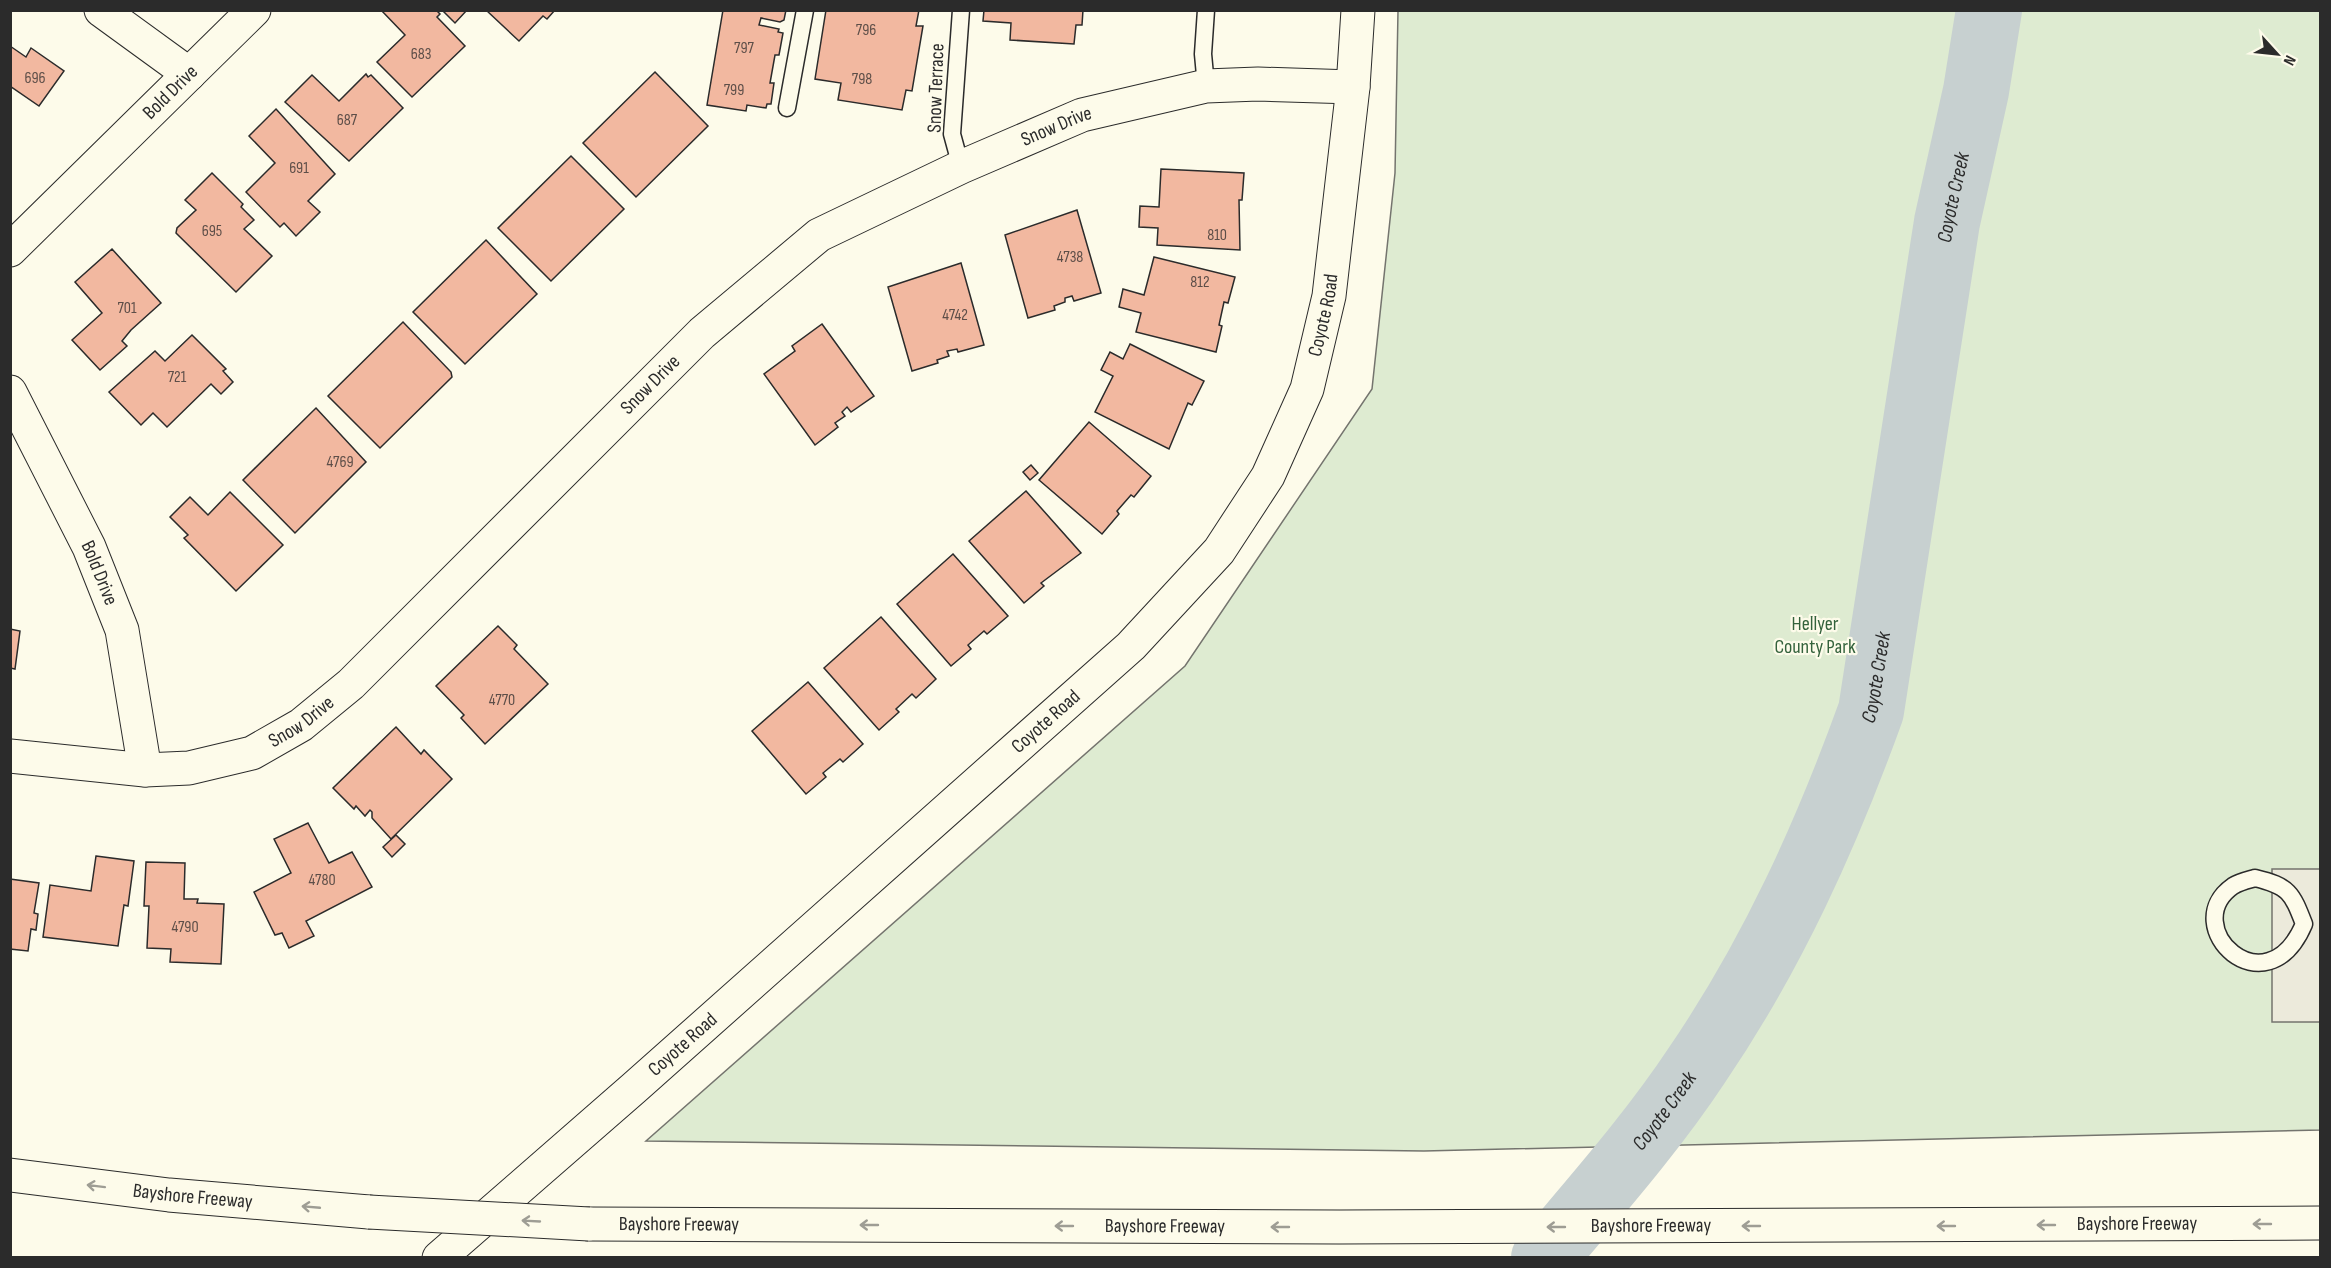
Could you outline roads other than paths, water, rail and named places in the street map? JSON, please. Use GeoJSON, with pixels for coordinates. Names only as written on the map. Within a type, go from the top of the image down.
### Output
{"type":"FeatureCollection","features":[{"type":"Feature","properties":{"kind":"main road"},"geometry":{"type":"LineString","coordinates":[[101,10],[189,74]]}},
{"type":"Feature","properties":{"kind":"main road","name":"Bold Drive"},"geometry":{"type":"LineString","coordinates":[[10,250],[254,10]]}},
{"type":"Feature","properties":{"kind":"main road","name":"Coyote Road"},"geometry":{"type":"LineString","coordinates":[[439,1257],[643,1081],[1131,646],[1219,551],[1268,476],[1307,389],[1329,296],[1353,87],[1358,10]]}},
{"type":"Feature","properties":{"kind":"main road","name":"Snow Drive"},"geometry":{"type":"LineString","coordinates":[[10,756],[145,770],[189,768],[252,753],[301,725],[351,684],[702,333],[819,236],[961,167],[1082,115],[1206,86],[1258,84],[1353,87]]}},
{"type":"Feature","properties":{"kind":"main road","name":"Bold Drive"},"geometry":{"type":"LineString","coordinates":[[10,392],[89,547],[122,630],[145,770]]}},
{"type":"Feature","properties":{"kind":"main road","name":"Bayshore Freeway"},"geometry":{"type":"LineString","coordinates":[[10,1175],[169,1195],[369,1212],[589,1224],[1339,1227],[2320,1223]]}},
{"type":"Feature","properties":{"kind":"lane"},"geometry":{"type":"LineString","coordinates":[[787,108],[805,10]]}},
{"type":"Feature","properties":{"kind":"lane","name":"Snow Terrace"},"geometry":{"type":"LineString","coordinates":[[961,10],[952,134],[961,167]]}},
{"type":"Feature","properties":{"kind":"lane"},"geometry":{"type":"LineString","coordinates":[[1206,10],[1203,54],[1206,86]]}},
{"type":"Feature","properties":{"kind":"lane"},"geometry":{"type":"LineString","coordinates":[[2255,878],[2276,882],[2294,897],[2312,925],[2284,955],[2269,962],[2253,963],[2235,957],[2220,943],[2214,926],[2218,904],[2233,886],[2255,878]]}},
{"type":"Feature","properties":{"kind":"waterway","name":"Coyote Creek"},"geometry":{"type":"LineString","coordinates":[[1544,1258],[1662,1115],[1697,1065],[1750,981],[1816,849],[1871,711],[1947,222],[1976,91],[1989,10]]}},
{"type":"Feature","properties":{"kind":"park label","name":"Hellyer County Park"},"geometry":{"type":"Point","coordinates":[1815,636]}}]}
